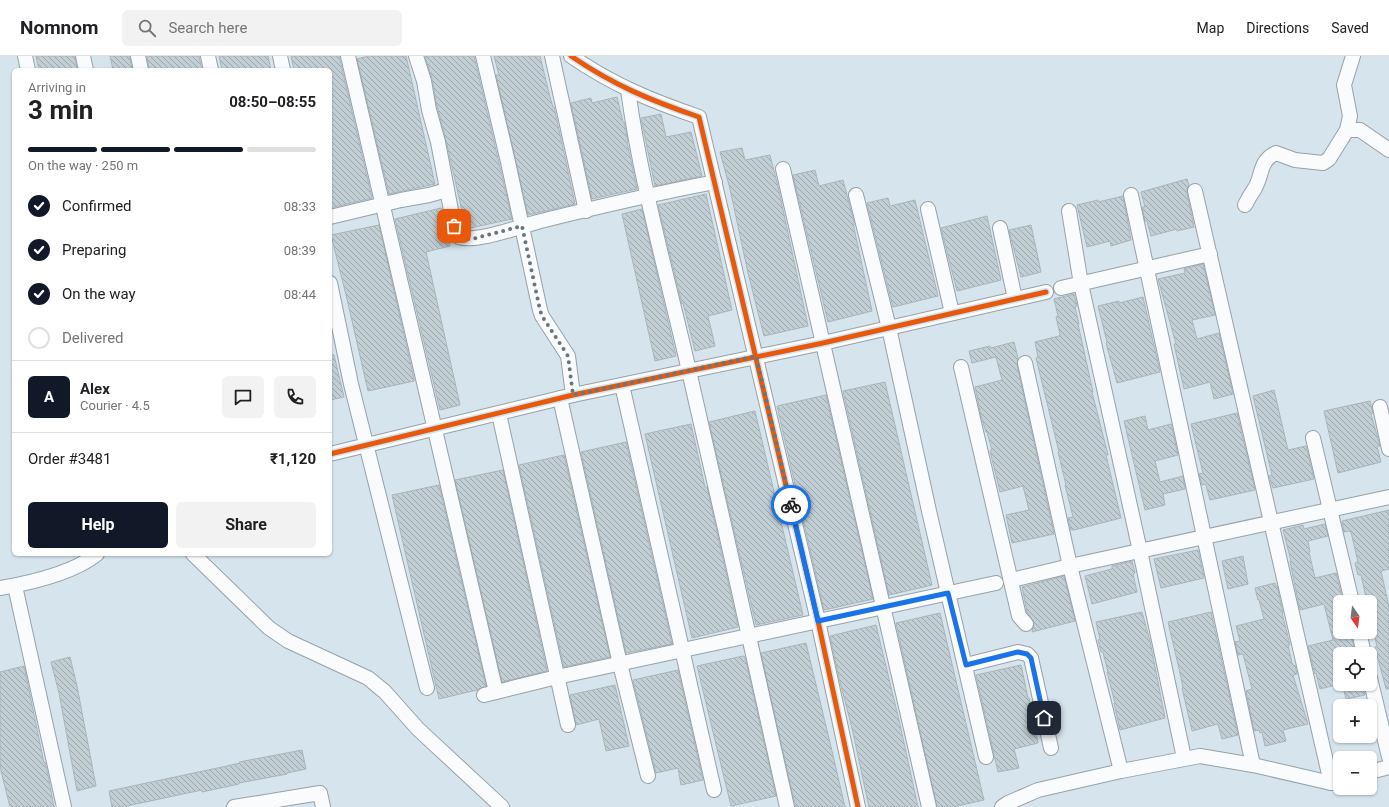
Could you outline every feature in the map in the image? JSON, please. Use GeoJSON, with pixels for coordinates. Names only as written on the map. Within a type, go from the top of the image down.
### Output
{"type":"FeatureCollection","features":[{"type":"Feature","properties":{"kind":"street"},"geometry":{"type":"LineString","coordinates":[[25,56],[28,68]]}},
{"type":"Feature","properties":{"kind":"street"},"geometry":{"type":"LineString","coordinates":[[83,56],[86,68]]}},
{"type":"Feature","properties":{"kind":"street"},"geometry":{"type":"LineString","coordinates":[[138,56],[141,68]]}},
{"type":"Feature","properties":{"kind":"street"},"geometry":{"type":"LineString","coordinates":[[208,56],[211,68]]}},
{"type":"Feature","properties":{"kind":"street"},"geometry":{"type":"LineString","coordinates":[[280,56],[283,68]]}},
{"type":"Feature","properties":{"kind":"street"},"geometry":{"type":"LineString","coordinates":[[348,56],[436,429],[490,694],[557,677],[996,583]]}},
{"type":"Feature","properties":{"kind":"street"},"geometry":{"type":"LineString","coordinates":[[416,56],[425,88],[454,226],[459,237],[472,239],[648,196],[715,182]]}},
{"type":"Feature","properties":{"kind":"street"},"geometry":{"type":"LineString","coordinates":[[483,56],[540,310],[542,316],[568,356],[567,397],[620,664],[648,776]]}},
{"type":"Feature","properties":{"kind":"street"},"geometry":{"type":"LineString","coordinates":[[552,56],[586,211]]}},
{"type":"Feature","properties":{"kind":"street"},"geometry":{"type":"LineString","coordinates":[[571,56],[628,90],[653,101],[699,117],[818,621],[858,807]]}},
{"type":"Feature","properties":{"kind":"street"},"geometry":{"type":"LineString","coordinates":[[1244,205],[1255,187],[1268,157],[1276,153],[1296,160],[1323,163],[1329,159],[1347,130],[1350,116],[1344,85],[1353,56]]}},
{"type":"Feature","properties":{"kind":"street"},"geometry":{"type":"LineString","coordinates":[[628,90],[634,134],[787,807]]}},
{"type":"Feature","properties":{"kind":"street"},"geometry":{"type":"LineString","coordinates":[[1347,130],[1360,130],[1389,150]]}},
{"type":"Feature","properties":{"kind":"street"},"geometry":{"type":"LineString","coordinates":[[783,169],[928,807]]}},
{"type":"Feature","properties":{"kind":"street"},"geometry":{"type":"LineString","coordinates":[[332,216],[447,190]]}},
{"type":"Feature","properties":{"kind":"street"},"geometry":{"type":"LineString","coordinates":[[1195,191],[1271,522],[1333,770]]}},
{"type":"Feature","properties":{"kind":"street"},"geometry":{"type":"LineString","coordinates":[[856,195],[889,328],[929,511],[966,665],[986,757]]}},
{"type":"Feature","properties":{"kind":"street"},"geometry":{"type":"LineString","coordinates":[[1131,195],[1253,765]]}},
{"type":"Feature","properties":{"kind":"street"},"geometry":{"type":"LineString","coordinates":[[928,209],[952,313]]}},
{"type":"Feature","properties":{"kind":"street"},"geometry":{"type":"LineString","coordinates":[[1069,211],[1081,284],[1184,758]]}},
{"type":"Feature","properties":{"kind":"street"},"geometry":{"type":"LineString","coordinates":[[1000,228],[1015,299]]}},
{"type":"Feature","properties":{"kind":"street"},"geometry":{"type":"LineString","coordinates":[[1061,288],[1210,254]]}},
{"type":"Feature","properties":{"kind":"street"},"geometry":{"type":"LineString","coordinates":[[332,454],[567,397],[823,343],[1046,292]]}},
{"type":"Feature","properties":{"kind":"street"},"geometry":{"type":"LineString","coordinates":[[332,293],[350,384],[358,410],[426,688]]}},
{"type":"Feature","properties":{"kind":"street"},"geometry":{"type":"LineString","coordinates":[[1026,363],[1070,566],[1121,771]]}},
{"type":"Feature","properties":{"kind":"street"},"geometry":{"type":"LineString","coordinates":[[961,367],[1012,580],[1019,616],[1026,624]]}},
{"type":"Feature","properties":{"kind":"street"},"geometry":{"type":"LineString","coordinates":[[622,385],[714,790]]}},
{"type":"Feature","properties":{"kind":"street"},"geometry":{"type":"LineString","coordinates":[[1380,407],[1389,449]]}},
{"type":"Feature","properties":{"kind":"street"},"geometry":{"type":"LineString","coordinates":[[499,414],[568,725]]}},
{"type":"Feature","properties":{"kind":"street"},"geometry":{"type":"LineString","coordinates":[[1313,438],[1350,595]]}},
{"type":"Feature","properties":{"kind":"street"},"geometry":{"type":"LineString","coordinates":[[1012,580],[1140,550],[1389,497]]}},
{"type":"Feature","properties":{"kind":"street"},"geometry":{"type":"LineString","coordinates":[[0,588],[15,586],[66,571],[95,556]]}},
{"type":"Feature","properties":{"kind":"street"},"geometry":{"type":"LineString","coordinates":[[195,556],[269,628],[288,641],[368,678],[385,692],[418,729],[502,807]]}},
{"type":"Feature","properties":{"kind":"street"},"geometry":{"type":"LineString","coordinates":[[15,586],[64,807]]}},
{"type":"Feature","properties":{"kind":"street"},"geometry":{"type":"LineString","coordinates":[[966,665],[1018,652],[1027,654],[1031,658],[1051,748]]}},
{"type":"Feature","properties":{"kind":"street"},"geometry":{"type":"LineString","coordinates":[[1373,691],[1389,757]]}},
{"type":"Feature","properties":{"kind":"street"},"geometry":{"type":"LineString","coordinates":[[1002,807],[1038,790],[1121,771],[1200,756],[1333,781]]}},
{"type":"Feature","properties":{"kind":"street"},"geometry":{"type":"LineString","coordinates":[[1377,770],[1389,767]]}},
{"type":"Feature","properties":{"kind":"street"},"geometry":{"type":"LineString","coordinates":[[234,807],[320,793],[323,807]]}},
{"type":"Feature","properties":{"kind":"building"},"geometry":{"type":"Polygon","coordinates":[[[36,56],[75,56],[77,68],[39,68],[36,56]]]}},
{"type":"Feature","properties":{"kind":"building"},"geometry":{"type":"Polygon","coordinates":[[[110,56],[130,56],[132,68],[113,68],[110,56]]]}},
{"type":"Feature","properties":{"kind":"building"},"geometry":{"type":"Polygon","coordinates":[[[147,56],[199,56],[202,68],[149,68],[147,56]]]}},
{"type":"Feature","properties":{"kind":"building"},"geometry":{"type":"Polygon","coordinates":[[[219,56],[268,56],[271,68],[222,68],[219,56]]]}},
{"type":"Feature","properties":{"kind":"building"},"geometry":{"type":"Polygon","coordinates":[[[291,56],[339,56],[372,198],[332,208],[332,68],[294,68],[291,56]]]}},
{"type":"Feature","properties":{"kind":"building"},"geometry":{"type":"Polygon","coordinates":[[[369,56],[406,56],[435,184],[389,194],[357,59],[369,56]]]}},
{"type":"Feature","properties":{"kind":"building"},"geometry":{"type":"Polygon","coordinates":[[[425,56],[474,56],[512,219],[466,229],[432,79],[425,56]]]}},
{"type":"Feature","properties":{"kind":"building"},"geometry":{"type":"Polygon","coordinates":[[[494,56],[540,56],[550,97],[554,107],[575,204],[528,215],[496,75],[499,75],[494,56]]]}},
{"type":"Feature","properties":{"kind":"building"},"geometry":{"type":"Polygon","coordinates":[[[617,97],[624,122],[637,189],[592,199],[571,103],[591,98],[592,103],[617,97]]]}},
{"type":"Feature","properties":{"kind":"building"},"geometry":{"type":"Polygon","coordinates":[[[661,114],[666,137],[691,132],[702,176],[655,186],[641,118],[661,114]]]}},
{"type":"Feature","properties":{"kind":"building"},"geometry":{"type":"Polygon","coordinates":[[[742,148],[745,160],[770,155],[808,326],[764,336],[720,152],[742,148]]]}},
{"type":"Feature","properties":{"kind":"building"},"geometry":{"type":"Polygon","coordinates":[[[815,170],[819,186],[843,180],[854,222],[872,311],[828,322],[793,175],[815,170]]]}},
{"type":"Feature","properties":{"kind":"building"},"geometry":{"type":"Polygon","coordinates":[[[1187,179],[1189,185],[1187,193],[1194,227],[1177,231],[1177,229],[1151,236],[1147,221],[1145,221],[1142,207],[1145,207],[1141,192],[1187,179]]]}},
{"type":"Feature","properties":{"kind":"building"},"geometry":{"type":"Polygon","coordinates":[[[706,194],[732,310],[708,316],[715,346],[695,351],[658,205],[706,194]]]}},
{"type":"Feature","properties":{"kind":"building"},"geometry":{"type":"Polygon","coordinates":[[[1123,196],[1131,240],[1111,246],[1110,241],[1087,247],[1077,205],[1123,196]]]}},
{"type":"Feature","properties":{"kind":"building"},"geometry":{"type":"Polygon","coordinates":[[[888,198],[890,206],[915,200],[938,296],[893,307],[867,203],[888,198]]]}},
{"type":"Feature","properties":{"kind":"building"},"geometry":{"type":"Polygon","coordinates":[[[441,208],[450,246],[426,252],[460,405],[440,410],[395,219],[441,208]]]}},
{"type":"Feature","properties":{"kind":"building"},"geometry":{"type":"Polygon","coordinates":[[[642,209],[676,356],[655,361],[622,214],[642,209]]]}},
{"type":"Feature","properties":{"kind":"building"},"geometry":{"type":"Polygon","coordinates":[[[987,216],[1001,280],[957,291],[941,228],[987,216]]]}},
{"type":"Feature","properties":{"kind":"building"},"geometry":{"type":"Polygon","coordinates":[[[379,225],[414,381],[368,391],[332,235],[379,225]]]}},
{"type":"Feature","properties":{"kind":"building"},"geometry":{"type":"Polygon","coordinates":[[[1031,225],[1041,272],[1021,277],[1009,230],[1031,225]]]}},
{"type":"Feature","properties":{"kind":"building"},"geometry":{"type":"Polygon","coordinates":[[[1203,264],[1215,315],[1192,320],[1197,339],[1219,333],[1233,394],[1214,399],[1210,382],[1184,389],[1174,344],[1176,344],[1158,279],[1185,273],[1184,269],[1203,264]]]}},
{"type":"Feature","properties":{"kind":"building"},"geometry":{"type":"Polygon","coordinates":[[[1074,294],[1077,306],[1075,307],[1078,324],[1092,392],[1108,455],[1106,455],[1121,518],[1071,530],[1068,518],[1073,517],[1036,358],[1038,357],[1035,342],[1059,336],[1060,334],[1056,317],[1058,316],[1054,299],[1074,294]]]}},
{"type":"Feature","properties":{"kind":"building"},"geometry":{"type":"Polygon","coordinates":[[[1143,297],[1160,372],[1117,383],[1098,306],[1143,297]]]}},
{"type":"Feature","properties":{"kind":"building"},"geometry":{"type":"Polygon","coordinates":[[[1014,342],[1018,358],[1017,365],[1054,534],[1012,543],[1006,515],[1029,510],[1023,486],[1000,492],[990,451],[992,450],[981,416],[975,387],[1002,380],[996,357],[972,363],[969,351],[990,346],[991,348],[1014,342]]]}},
{"type":"Feature","properties":{"kind":"building"},"geometry":{"type":"Polygon","coordinates":[[[332,355],[334,355],[344,397],[332,400],[332,355]]]}},
{"type":"Feature","properties":{"kind":"building"},"geometry":{"type":"Polygon","coordinates":[[[885,382],[932,585],[889,595],[843,391],[885,382]]]}},
{"type":"Feature","properties":{"kind":"building"},"geometry":{"type":"Polygon","coordinates":[[[1274,390],[1288,450],[1306,446],[1314,479],[1273,488],[1269,476],[1272,475],[1253,396],[1274,390]]]}},
{"type":"Feature","properties":{"kind":"building"},"geometry":{"type":"Polygon","coordinates":[[[826,395],[873,599],[824,610],[777,406],[826,395]]]}},
{"type":"Feature","properties":{"kind":"building"},"geometry":{"type":"Polygon","coordinates":[[[1370,401],[1373,413],[1371,414],[1380,446],[1377,446],[1381,462],[1338,473],[1324,411],[1370,401]]]}},
{"type":"Feature","properties":{"kind":"building"},"geometry":{"type":"Polygon","coordinates":[[[755,411],[803,615],[756,625],[709,422],[755,411]]]}},
{"type":"Feature","properties":{"kind":"building"},"geometry":{"type":"Polygon","coordinates":[[[1237,413],[1255,490],[1210,500],[1206,485],[1202,485],[1199,474],[1203,473],[1191,424],[1237,413]]]}},
{"type":"Feature","properties":{"kind":"building"},"geometry":{"type":"Polygon","coordinates":[[[1145,416],[1148,430],[1171,424],[1178,455],[1155,461],[1160,482],[1183,476],[1185,489],[1163,494],[1165,505],[1145,510],[1124,421],[1145,416]]]}},
{"type":"Feature","properties":{"kind":"building"},"geometry":{"type":"Polygon","coordinates":[[[691,424],[705,487],[707,487],[738,627],[692,638],[645,434],[691,424]]]}},
{"type":"Feature","properties":{"kind":"building"},"geometry":{"type":"Polygon","coordinates":[[[626,442],[672,644],[626,653],[581,452],[626,442]]]}},
{"type":"Feature","properties":{"kind":"building"},"geometry":{"type":"Polygon","coordinates":[[[564,455],[610,657],[564,667],[519,465],[564,455]]]}},
{"type":"Feature","properties":{"kind":"building"},"geometry":{"type":"Polygon","coordinates":[[[503,470],[547,671],[502,682],[455,480],[503,470]]]}},
{"type":"Feature","properties":{"kind":"building"},"geometry":{"type":"Polygon","coordinates":[[[439,485],[486,686],[477,690],[439,699],[392,495],[439,485]]]}},
{"type":"Feature","properties":{"kind":"building"},"geometry":{"type":"Polygon","coordinates":[[[1389,510],[1389,569],[1381,571],[1389,607],[1389,689],[1386,689],[1377,655],[1377,647],[1375,647],[1377,646],[1375,639],[1377,639],[1377,595],[1365,595],[1361,575],[1358,575],[1355,563],[1358,562],[1351,532],[1344,532],[1342,521],[1389,510]]]}},
{"type":"Feature","properties":{"kind":"building"},"geometry":{"type":"Polygon","coordinates":[[[1325,524],[1328,536],[1308,541],[1315,578],[1336,573],[1342,595],[1333,595],[1333,639],[1352,639],[1354,647],[1333,647],[1333,686],[1320,689],[1308,646],[1333,640],[1324,604],[1300,610],[1291,561],[1283,530],[1303,525],[1304,529],[1325,524]]]}},
{"type":"Feature","properties":{"kind":"building"},"geometry":{"type":"Polygon","coordinates":[[[1198,550],[1204,578],[1161,588],[1154,559],[1198,550]]]}},
{"type":"Feature","properties":{"kind":"building"},"geometry":{"type":"Polygon","coordinates":[[[1243,556],[1248,584],[1228,589],[1222,561],[1243,556]]]}},
{"type":"Feature","properties":{"kind":"building"},"geometry":{"type":"Polygon","coordinates":[[[1132,561],[1137,592],[1092,604],[1085,576],[1112,569],[1112,566],[1132,561]]]}},
{"type":"Feature","properties":{"kind":"building"},"geometry":{"type":"Polygon","coordinates":[[[1064,576],[1075,621],[1032,632],[1034,622],[1027,612],[1022,587],[1064,576]]]}},
{"type":"Feature","properties":{"kind":"building"},"geometry":{"type":"Polygon","coordinates":[[[1275,583],[1277,586],[1290,645],[1288,645],[1292,663],[1294,666],[1295,665],[1297,674],[1293,675],[1308,724],[1283,730],[1286,741],[1265,746],[1262,732],[1260,733],[1259,730],[1254,731],[1246,691],[1252,689],[1243,654],[1238,655],[1235,642],[1240,641],[1236,626],[1264,619],[1255,588],[1275,583]]]}},
{"type":"Feature","properties":{"kind":"building"},"geometry":{"type":"Polygon","coordinates":[[[1142,612],[1150,641],[1165,718],[1120,730],[1108,672],[1098,640],[1100,639],[1096,622],[1142,612]]]}},
{"type":"Feature","properties":{"kind":"building"},"geometry":{"type":"Polygon","coordinates":[[[1211,612],[1238,735],[1222,739],[1218,724],[1192,731],[1168,622],[1211,612]]]}},
{"type":"Feature","properties":{"kind":"building"},"geometry":{"type":"Polygon","coordinates":[[[940,613],[984,800],[953,807],[937,807],[896,623],[940,613]]]}},
{"type":"Feature","properties":{"kind":"building"},"geometry":{"type":"Polygon","coordinates":[[[876,625],[918,807],[869,807],[852,728],[839,678],[830,636],[876,625]]]}},
{"type":"Feature","properties":{"kind":"building"},"geometry":{"type":"Polygon","coordinates":[[[806,643],[845,807],[796,807],[792,792],[761,653],[806,643]]]}},
{"type":"Feature","properties":{"kind":"building"},"geometry":{"type":"Polygon","coordinates":[[[743,656],[745,657],[776,796],[731,806],[697,666],[743,656]]]}},
{"type":"Feature","properties":{"kind":"building"},"geometry":{"type":"Polygon","coordinates":[[[70,657],[96,786],[77,791],[59,693],[51,662],[70,657]]]}},
{"type":"Feature","properties":{"kind":"building"},"geometry":{"type":"Polygon","coordinates":[[[1021,665],[1038,743],[1014,749],[1019,768],[998,772],[976,675],[1021,665]]]}},
{"type":"Feature","properties":{"kind":"building"},"geometry":{"type":"Polygon","coordinates":[[[24,666],[54,807],[10,807],[1,771],[0,672],[24,666]]]}},
{"type":"Feature","properties":{"kind":"building"},"geometry":{"type":"Polygon","coordinates":[[[678,670],[703,780],[681,785],[678,768],[656,773],[633,680],[678,670]]]}},
{"type":"Feature","properties":{"kind":"building"},"geometry":{"type":"Polygon","coordinates":[[[615,685],[629,746],[606,751],[599,719],[576,725],[570,695],[615,685]]]}},
{"type":"Feature","properties":{"kind":"building"},"geometry":{"type":"Polygon","coordinates":[[[1344,691],[1364,691],[1365,695],[1346,699],[1344,691]]]}},
{"type":"Feature","properties":{"kind":"building"},"geometry":{"type":"Polygon","coordinates":[[[302,750],[306,769],[202,792],[202,790],[122,807],[112,807],[109,791],[240,763],[239,762],[302,750]]]}},
{"type":"Feature","properties":{"kind":"cycle path"},"geometry":{"type":"LineString","coordinates":[[571,56],[602,76],[618,84],[665,105],[699,117],[818,621],[858,807]]}},
{"type":"Feature","properties":{"kind":"cycle path"},"geometry":{"type":"LineString","coordinates":[[332,454],[573,395],[823,343],[1046,292]]}},
{"type":"Feature","properties":{"kind":"way so far"},"geometry":{"type":"LineString","coordinates":[[454,226],[459,237],[465,239],[486,236],[522,226],[540,310],[542,316],[568,356],[573,395],[689,372],[756,356],[791,505]]}},
{"type":"Feature","properties":{"kind":"route"},"geometry":{"type":"LineString","coordinates":[[791,505],[818,621],[948,593],[966,665],[1018,652],[1027,654],[1031,658],[1044,718]]}}]}
